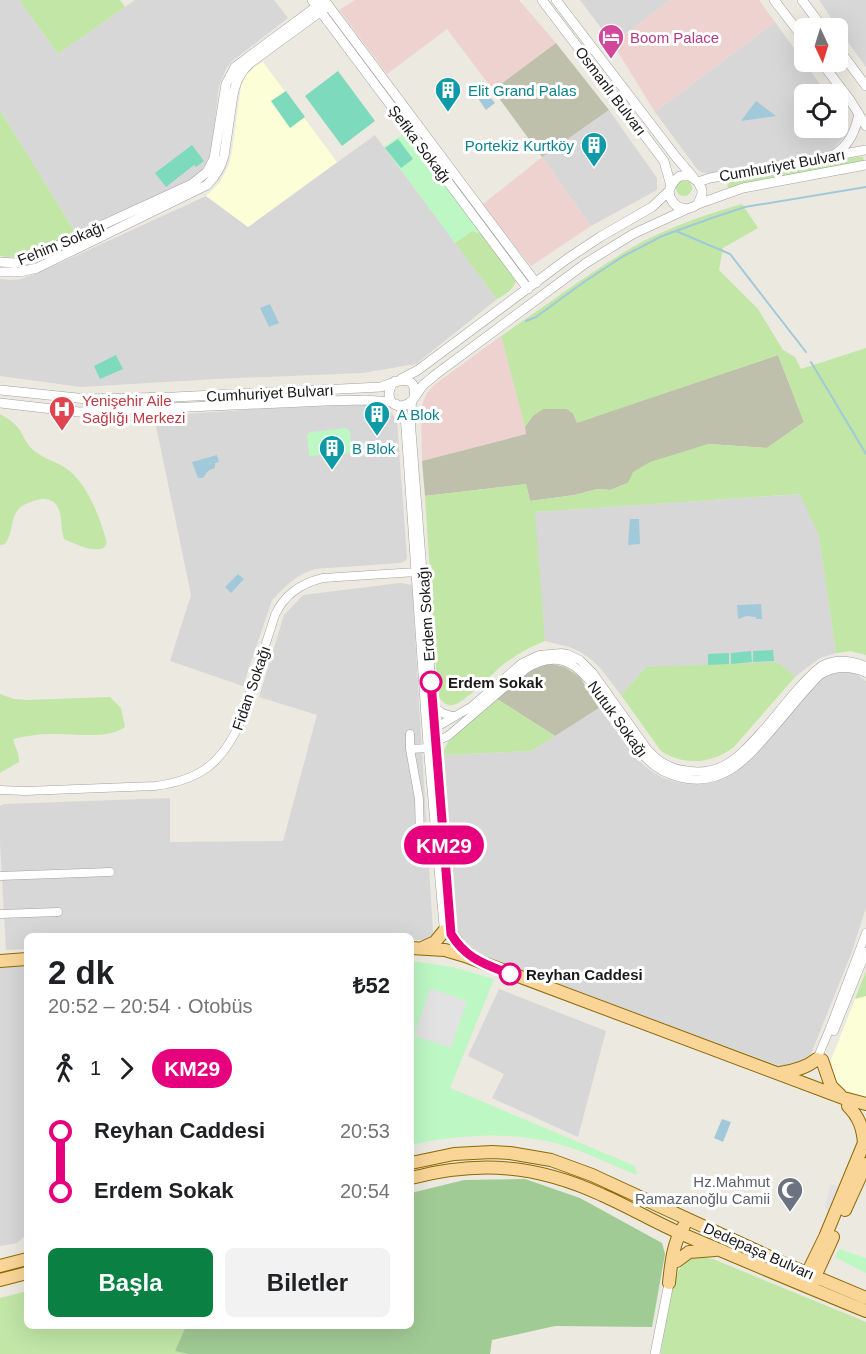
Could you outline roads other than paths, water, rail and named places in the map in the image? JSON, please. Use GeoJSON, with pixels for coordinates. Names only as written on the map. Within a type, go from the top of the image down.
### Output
{"type":"FeatureCollection","features":[{"type":"Feature","properties":{"kind":"main road"},"geometry":{"type":"LineString","coordinates":[[414,950],[435,942],[447,932]]}},
{"type":"Feature","properties":{"kind":"main road"},"geometry":{"type":"LineString","coordinates":[[447,932],[448,954]]}},
{"type":"Feature","properties":{"kind":"main road"},"geometry":{"type":"LineString","coordinates":[[447,932],[463,950],[477,961]]}},
{"type":"Feature","properties":{"kind":"main road"},"geometry":{"type":"LineString","coordinates":[[414,950],[448,954],[477,961],[779,1073],[807,1087]]}},
{"type":"Feature","properties":{"kind":"main road"},"geometry":{"type":"LineString","coordinates":[[0,952],[24,951]]}},
{"type":"Feature","properties":{"kind":"main road"},"geometry":{"type":"LineString","coordinates":[[448,954],[866,1111]]}},
{"type":"Feature","properties":{"kind":"main road"},"geometry":{"type":"LineString","coordinates":[[0,961],[24,959]]}},
{"type":"Feature","properties":{"kind":"main road"},"geometry":{"type":"LineString","coordinates":[[807,1087],[819,1059]]}},
{"type":"Feature","properties":{"kind":"main road"},"geometry":{"type":"LineString","coordinates":[[779,1073],[797,1070],[819,1059]]}},
{"type":"Feature","properties":{"kind":"main road"},"geometry":{"type":"LineString","coordinates":[[819,1059],[831,1086],[855,1113],[862,1127],[865,1141],[825,1238],[821,1254],[828,1272],[835,1281],[848,1290]]}},
{"type":"Feature","properties":{"kind":"main road"},"geometry":{"type":"LineString","coordinates":[[845,1102],[866,1104]]}},
{"type":"Feature","properties":{"kind":"main road","name":"Dedepaşa Bulvarı"},"geometry":{"type":"LineString","coordinates":[[414,1162],[471,1152],[492,1152],[533,1156],[573,1167],[785,1264],[866,1298]]}},
{"type":"Feature","properties":{"kind":"main road"},"geometry":{"type":"LineString","coordinates":[[805,1287],[804,1281],[812,1275],[866,1164]]}},
{"type":"Feature","properties":{"kind":"main road","name":"Dedepaşa Bulvarı"},"geometry":{"type":"LineString","coordinates":[[414,1177],[469,1167],[536,1172],[560,1178],[684,1235],[866,1311]]}},
{"type":"Feature","properties":{"kind":"main road"},"geometry":{"type":"LineString","coordinates":[[669,1282],[684,1235],[683,1228],[691,1220]]}},
{"type":"Feature","properties":{"kind":"main road"},"geometry":{"type":"LineString","coordinates":[[658,1223],[670,1243],[675,1259]]}},
{"type":"Feature","properties":{"kind":"main road"},"geometry":{"type":"LineString","coordinates":[[675,1259],[689,1252],[720,1250]]}},
{"type":"Feature","properties":{"kind":"main road"},"geometry":{"type":"LineString","coordinates":[[785,1264],[804,1262],[821,1254]]}},
{"type":"Feature","properties":{"kind":"main road"},"geometry":{"type":"LineString","coordinates":[[0,1266],[24,1260]]}},
{"type":"Feature","properties":{"kind":"main road"},"geometry":{"type":"LineString","coordinates":[[0,1280],[24,1274]]}},
{"type":"Feature","properties":{"kind":"street","name":"Osmanlı Bulvarı"},"geometry":{"type":"LineString","coordinates":[[542,0],[664,162],[670,189]]}},
{"type":"Feature","properties":{"kind":"street","name":"Osmanlı Bulvarı"},"geometry":{"type":"LineString","coordinates":[[556,0],[696,180]]}},
{"type":"Feature","properties":{"kind":"street"},"geometry":{"type":"LineString","coordinates":[[774,0],[794,26]]}},
{"type":"Feature","properties":{"kind":"street"},"geometry":{"type":"LineString","coordinates":[[802,0],[816,18]]}},
{"type":"Feature","properties":{"kind":"street","name":"Fehim Sokağı"},"geometry":{"type":"LineString","coordinates":[[0,272],[20,272],[37,268],[202,177],[212,165],[221,146],[226,84],[235,67],[321,4]]}},
{"type":"Feature","properties":{"kind":"street","name":"Şefika Sokağı"},"geometry":{"type":"LineString","coordinates":[[321,4],[543,296]]}},
{"type":"Feature","properties":{"kind":"street"},"geometry":{"type":"LineString","coordinates":[[848,62],[866,86]]}},
{"type":"Feature","properties":{"kind":"street"},"geometry":{"type":"LineString","coordinates":[[828,72],[863,115],[866,126]]}},
{"type":"Feature","properties":{"kind":"street"},"geometry":{"type":"LineString","coordinates":[[833,156],[841,151],[849,141],[863,115]]}},
{"type":"Feature","properties":{"kind":"street","name":"Cumhuriyet Bulvarı"},"geometry":{"type":"LineString","coordinates":[[0,390],[87,399],[381,387],[418,370],[567,259],[652,207],[680,176],[696,180],[866,150]]}},
{"type":"Feature","properties":{"kind":"street","name":"Cumhuriyet Bulvarı"},"geometry":{"type":"LineString","coordinates":[[413,399],[435,375],[586,263],[633,234],[687,208],[743,188],[866,165]]}},
{"type":"Feature","properties":{"kind":"street","name":"Cumhuriyet Bulvarı"},"geometry":{"type":"LineString","coordinates":[[696,180],[702,194],[698,204]]}},
{"type":"Feature","properties":{"kind":"street"},"geometry":{"type":"LineString","coordinates":[[670,189],[677,207],[687,208]]}},
{"type":"Feature","properties":{"kind":"street","name":"Fehim Sokağı"},"geometry":{"type":"LineString","coordinates":[[0,262],[24,261],[124,221]]}},
{"type":"Feature","properties":{"kind":"street"},"geometry":{"type":"LineString","coordinates":[[407,380],[413,386],[415,394],[413,399],[405,405],[394,403],[389,391],[392,383],[407,380]]}},
{"type":"Feature","properties":{"kind":"street"},"geometry":{"type":"LineString","coordinates":[[326,390],[326,401]]}},
{"type":"Feature","properties":{"kind":"street"},"geometry":{"type":"LineString","coordinates":[[221,395],[224,406]]}},
{"type":"Feature","properties":{"kind":"street","name":"Erdem Sokağı"},"geometry":{"type":"LineString","coordinates":[[413,399],[411,425],[435,728]]}},
{"type":"Feature","properties":{"kind":"street","name":"Cumhuriyet Bulvarı"},"geometry":{"type":"LineString","coordinates":[[0,403],[79,412],[326,401],[394,403]]}},
{"type":"Feature","properties":{"kind":"street","name":"Erdem Sokağı"},"geometry":{"type":"LineString","coordinates":[[394,403],[402,410],[405,421],[447,932]]}},
{"type":"Feature","properties":{"kind":"street","name":"Fidan Sokağı"},"geometry":{"type":"LineString","coordinates":[[0,790],[155,786],[190,778],[219,759],[235,735],[275,615],[288,596],[310,581],[323,578],[416,572]]}},
{"type":"Feature","properties":{"kind":"street","name":"Nutuk Sokağı"},"geometry":{"type":"LineString","coordinates":[[866,666],[858,662],[842,660],[821,666],[744,752],[727,765],[706,772],[679,770],[668,766],[653,755],[593,673],[580,660],[567,654],[546,653],[531,657],[471,707],[435,728],[432,739],[448,736],[526,669],[540,661],[558,660],[569,663],[585,675],[652,765],[679,778],[708,779],[726,773],[750,756],[820,675],[841,668],[850,668],[866,674]]}},
{"type":"Feature","properties":{"kind":"street"},"geometry":{"type":"LineString","coordinates":[[433,704],[443,714],[457,716]]}},
{"type":"Feature","properties":{"kind":"street"},"geometry":{"type":"LineString","coordinates":[[410,734],[420,837]]}},
{"type":"Feature","properties":{"kind":"street","name":"Erdem Sokağı"},"geometry":{"type":"LineString","coordinates":[[432,739],[428,748],[447,932]]}},
{"type":"Feature","properties":{"kind":"street"},"geometry":{"type":"LineString","coordinates":[[410,749],[428,748]]}},
{"type":"Feature","properties":{"kind":"street"},"geometry":{"type":"LineString","coordinates":[[0,876],[110,873]]}},
{"type":"Feature","properties":{"kind":"street"},"geometry":{"type":"LineString","coordinates":[[0,914],[58,912]]}},
{"type":"Feature","properties":{"kind":"street"},"geometry":{"type":"LineString","coordinates":[[819,1059],[866,933]]}},
{"type":"Feature","properties":{"kind":"street"},"geometry":{"type":"LineString","coordinates":[[819,1059],[854,985],[866,952]]}},
{"type":"Feature","properties":{"kind":"street"},"geometry":{"type":"LineString","coordinates":[[655,1354],[669,1282]]}},
{"type":"Feature","properties":{"kind":"water"},"geometry":{"type":"Polygon","coordinates":[[[483,88],[495,103],[486,110],[475,94],[483,88]]]}},
{"type":"Feature","properties":{"kind":"water"},"geometry":{"type":"Polygon","coordinates":[[[756,101],[776,116],[741,121],[756,101]]]}},
{"type":"Feature","properties":{"kind":"water"},"geometry":{"type":"Polygon","coordinates":[[[270,304],[279,323],[269,327],[260,308],[270,304]]]}},
{"type":"Feature","properties":{"kind":"water"},"geometry":{"type":"Polygon","coordinates":[[[217,455],[219,462],[215,463],[215,468],[208,471],[203,478],[198,478],[192,462],[217,455]]]}},
{"type":"Feature","properties":{"kind":"water"},"geometry":{"type":"Polygon","coordinates":[[[630,519],[639,519],[640,544],[628,545],[630,519]]]}},
{"type":"Feature","properties":{"kind":"water"},"geometry":{"type":"Polygon","coordinates":[[[238,574],[244,579],[231,593],[225,587],[238,574]]]}},
{"type":"Feature","properties":{"kind":"water"},"geometry":{"type":"Polygon","coordinates":[[[761,604],[762,619],[747,616],[738,619],[737,605],[761,604]]]}},
{"type":"Feature","properties":{"kind":"water"},"geometry":{"type":"Polygon","coordinates":[[[722,1119],[731,1122],[723,1142],[714,1138],[722,1119]]]}},
{"type":"Feature","properties":{"kind":"waterway"},"geometry":{"type":"LineString","coordinates":[[526,321],[536,317],[622,257],[662,236],[745,207],[866,187]]}},
{"type":"Feature","properties":{"kind":"waterway"},"geometry":{"type":"LineString","coordinates":[[676,231],[730,254],[806,352]]}},
{"type":"Feature","properties":{"kind":"waterway"},"geometry":{"type":"LineString","coordinates":[[811,362],[866,454]]}},
{"type":"Feature","properties":{"kind":"place","name":"Boom Palace"},"geometry":{"type":"Point","coordinates":[611,60]}},
{"type":"Feature","properties":{"kind":"place","name":"Elit Grand Palas"},"geometry":{"type":"Point","coordinates":[448,113]}},
{"type":"Feature","properties":{"kind":"place","name":"Portekiz Kurtköy"},"geometry":{"type":"Point","coordinates":[594,168]}},
{"type":"Feature","properties":{"kind":"place","name":"Yenişehir Aile Sağlığı Merkezi"},"geometry":{"type":"Point","coordinates":[62,432]}},
{"type":"Feature","properties":{"kind":"place","name":"A Blok"},"geometry":{"type":"Point","coordinates":[377,437]}},
{"type":"Feature","properties":{"kind":"place","name":"B Blok"},"geometry":{"type":"Point","coordinates":[332,471]}},
{"type":"Feature","properties":{"kind":"place","name":"Erdem Sokak"},"geometry":{"type":"Point","coordinates":[431,682]}},
{"type":"Feature","properties":{"kind":"place","name":"Reyhan Caddesi"},"geometry":{"type":"Point","coordinates":[510,974]}},
{"type":"Feature","properties":{"kind":"place","name":"Hz.Mahmut Ramazanoğlu Camii"},"geometry":{"type":"Point","coordinates":[790,1213]}}]}
